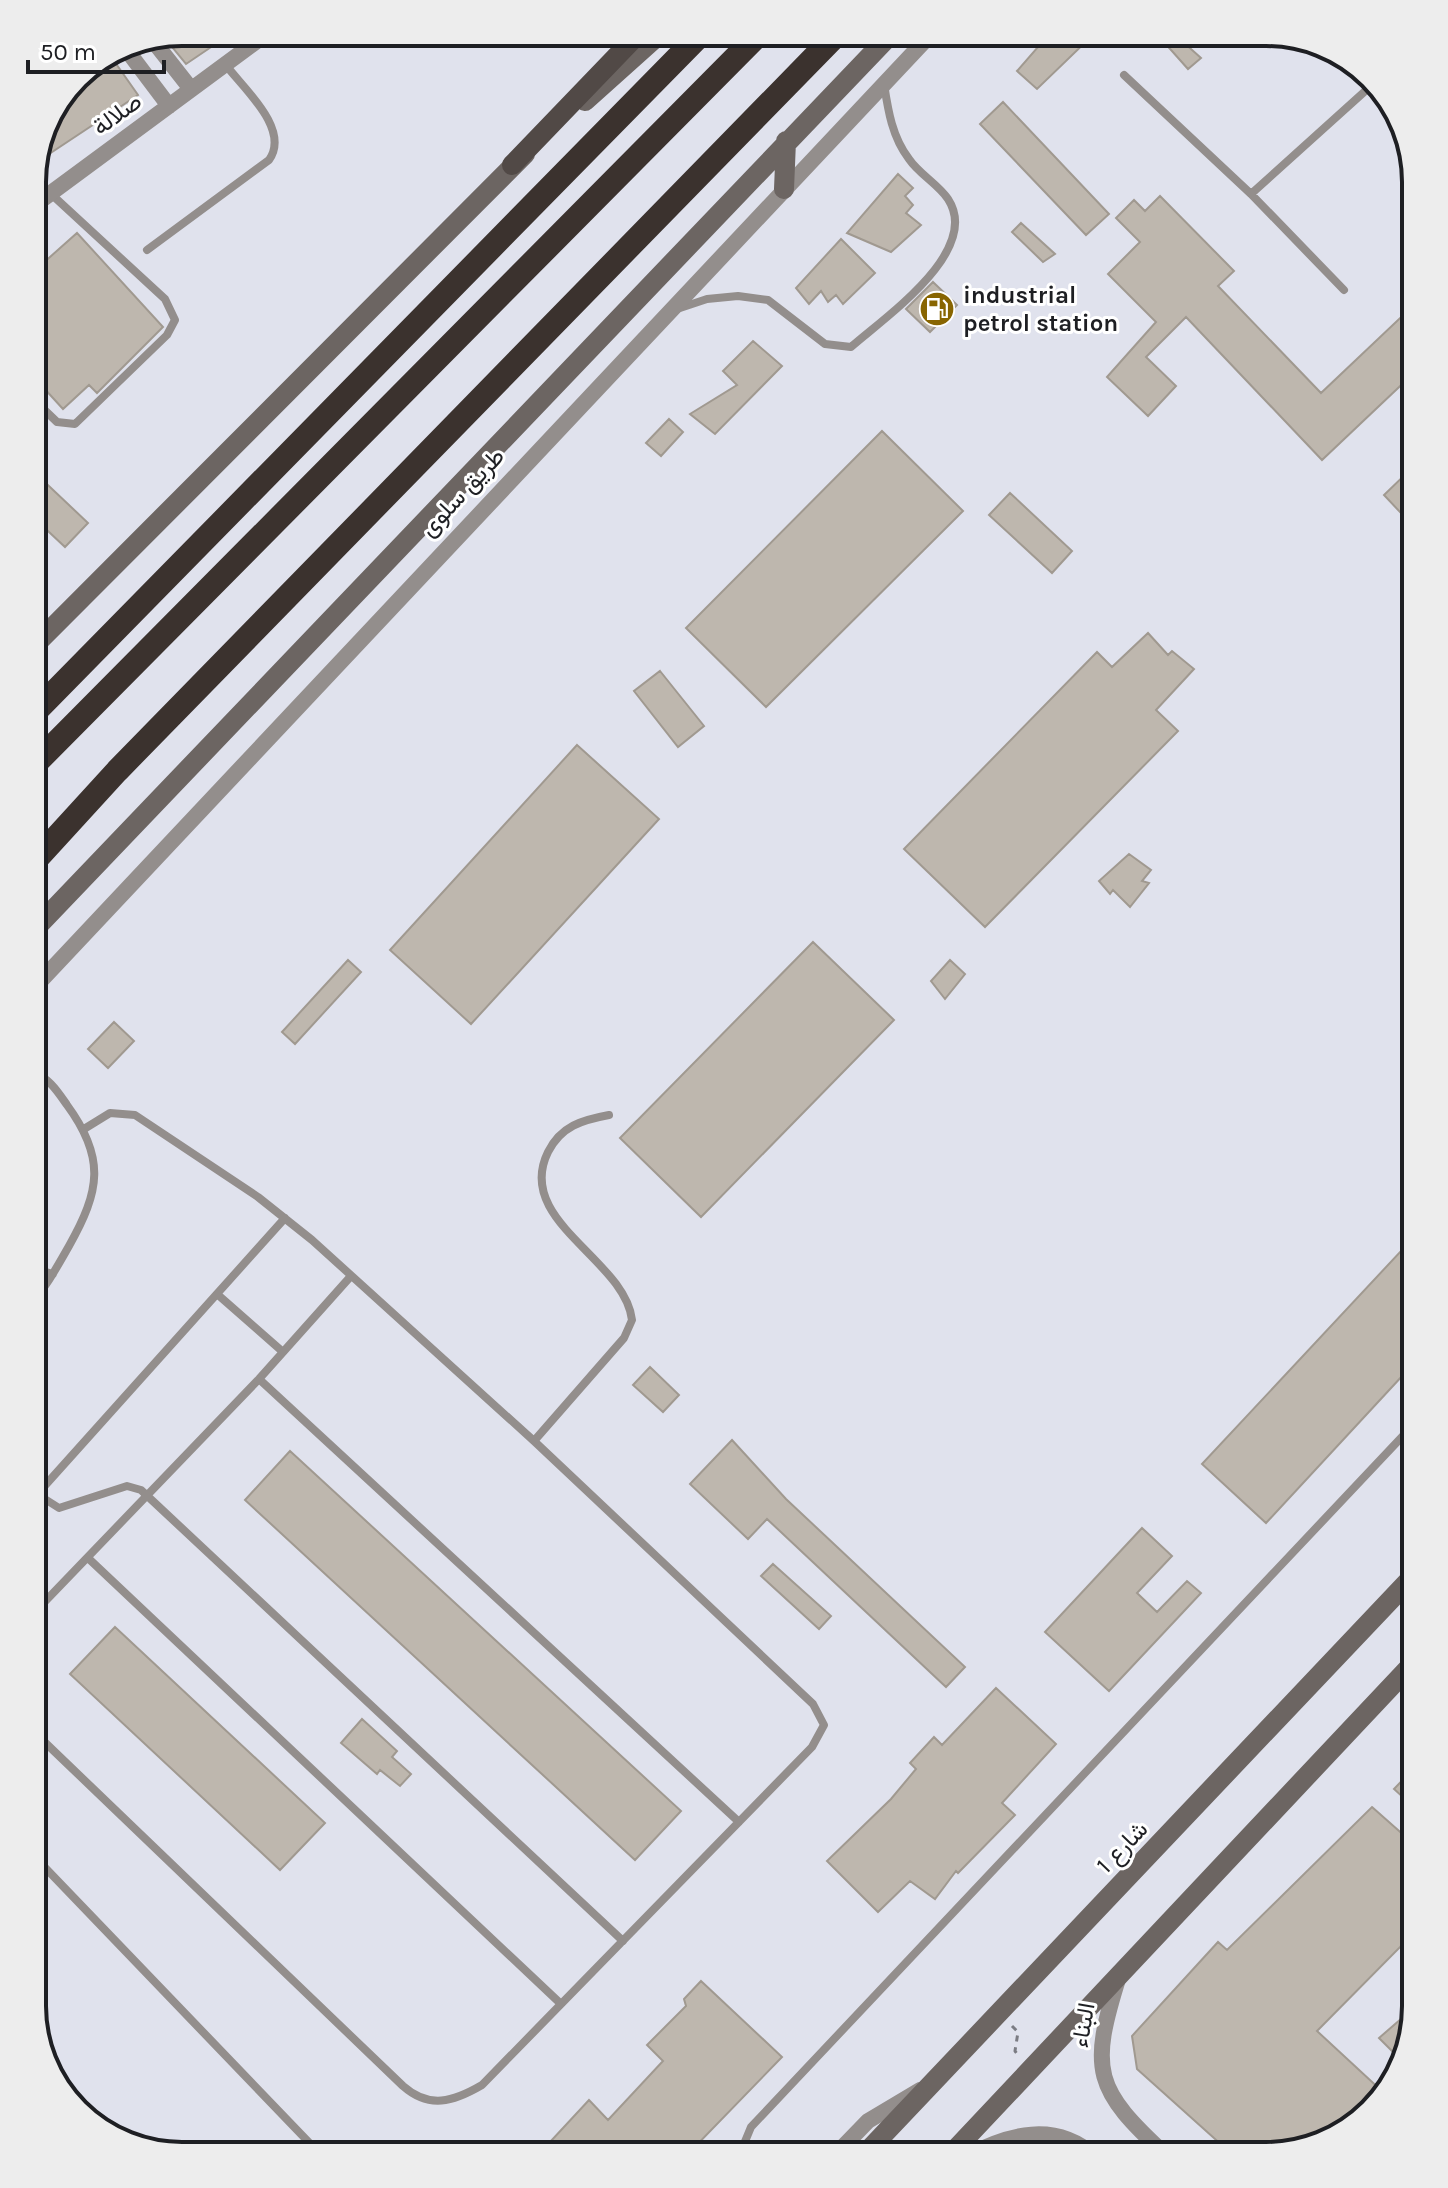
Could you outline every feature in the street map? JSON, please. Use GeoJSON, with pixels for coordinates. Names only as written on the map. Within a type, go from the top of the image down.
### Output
{"type":"FeatureCollection","features":[{"type":"Feature","properties":{"kind":"highway"},"geometry":{"type":"LineString","coordinates":[[46,701],[689,46]]}},
{"type":"Feature","properties":{"kind":"highway"},"geometry":{"type":"LineString","coordinates":[[46,753],[747,46]]}},
{"type":"Feature","properties":{"kind":"highway"},"geometry":{"type":"LineString","coordinates":[[46,849],[117,771],[825,46]]}},
{"type":"Feature","properties":{"kind":"main road"},"geometry":{"type":"LineString","coordinates":[[46,634],[627,46]]}},
{"type":"Feature","properties":{"kind":"main road"},"geometry":{"type":"LineString","coordinates":[[512,165],[646,46]]}},
{"type":"Feature","properties":{"kind":"main road","name":"طريق سلوى"},"geometry":{"type":"LineString","coordinates":[[46,917],[879,46]]}},
{"type":"Feature","properties":{"kind":"main road"},"geometry":{"type":"LineString","coordinates":[[784,189],[786,141]]}},
{"type":"Feature","properties":{"kind":"main road","name":"شارع 1"},"geometry":{"type":"LineString","coordinates":[[876,2142],[1402,1588]]}},
{"type":"Feature","properties":{"kind":"main road"},"geometry":{"type":"LineString","coordinates":[[962,2142],[1402,1675]]}},
{"type":"Feature","properties":{"kind":"street","name":"صلالة"},"geometry":{"type":"LineString","coordinates":[[46,196],[249,46]]}},
{"type":"Feature","properties":{"kind":"street","name":"طريق سلوى"},"geometry":{"type":"LineString","coordinates":[[46,975],[919,46]]}},
{"type":"Feature","properties":{"kind":"street"},"geometry":{"type":"LineString","coordinates":[[159,49],[191,89]]}},
{"type":"Feature","properties":{"kind":"street"},"geometry":{"type":"LineString","coordinates":[[131,56],[169,106]]}},
{"type":"Feature","properties":{"kind":"street","name":"البناء"},"geometry":{"type":"LineString","coordinates":[[1119,1976],[1104,2024],[1101,2067],[1107,2089],[1123,2115],[1152,2142]]}},
{"type":"Feature","properties":{"kind":"street"},"geometry":{"type":"LineString","coordinates":[[848,2142],[868,2121],[929,2086]]}},
{"type":"Feature","properties":{"kind":"street"},"geometry":{"type":"LineString","coordinates":[[1001,2142],[1015,2136],[1041,2133],[1064,2137],[1072,2142]]}},
{"type":"Feature","properties":{"kind":"lane"},"geometry":{"type":"LineString","coordinates":[[147,250],[269,160],[276,147],[273,127],[225,63]]}},
{"type":"Feature","properties":{"kind":"lane"},"geometry":{"type":"LineString","coordinates":[[1124,75],[1251,194],[1344,290]]}},
{"type":"Feature","properties":{"kind":"lane"},"geometry":{"type":"LineString","coordinates":[[669,312],[707,299],[738,296],[768,300],[825,344],[851,347],[935,273],[950,250],[953,213],[948,199],[909,160],[898,141],[883,82]]}},
{"type":"Feature","properties":{"kind":"lane"},"geometry":{"type":"LineString","coordinates":[[1251,194],[1366,90]]}},
{"type":"Feature","properties":{"kind":"lane"},"geometry":{"type":"LineString","coordinates":[[46,411],[57,422],[75,424],[167,335],[175,320],[165,299],[50,193]]}},
{"type":"Feature","properties":{"kind":"lane"},"geometry":{"type":"LineString","coordinates":[[46,1085],[84,1129],[93,1154],[96,1183],[84,1219],[46,1283]]}},
{"type":"Feature","properties":{"kind":"lane"},"geometry":{"type":"LineString","coordinates":[[46,1743],[414,2096],[443,2102],[461,2097],[482,2085],[820,1738],[824,1725],[821,1714],[534,1441],[285,1218],[135,1115],[110,1113],[84,1129]]}},
{"type":"Feature","properties":{"kind":"lane"},"geometry":{"type":"LineString","coordinates":[[534,1441],[624,1338],[632,1320],[623,1293],[560,1220],[544,1190],[542,1173],[554,1141],[581,1120],[609,1115]]}},
{"type":"Feature","properties":{"kind":"lane"},"geometry":{"type":"LineString","coordinates":[[46,1484],[285,1218]]}},
{"type":"Feature","properties":{"kind":"lane"},"geometry":{"type":"LineString","coordinates":[[46,1272],[53,1274]]}},
{"type":"Feature","properties":{"kind":"lane"},"geometry":{"type":"LineString","coordinates":[[46,1601],[259,1379],[351,1276]]}},
{"type":"Feature","properties":{"kind":"lane"},"geometry":{"type":"LineString","coordinates":[[217,1294],[283,1352]]}},
{"type":"Feature","properties":{"kind":"lane"},"geometry":{"type":"LineString","coordinates":[[259,1379],[739,1822]]}},
{"type":"Feature","properties":{"kind":"lane"},"geometry":{"type":"LineString","coordinates":[[745,2142],[751,2127],[1402,1437]]}},
{"type":"Feature","properties":{"kind":"lane"},"geometry":{"type":"LineString","coordinates":[[46,1502],[59,1508],[127,1486],[147,1495],[623,1941]]}},
{"type":"Feature","properties":{"kind":"lane"},"geometry":{"type":"LineString","coordinates":[[88,1558],[561,2004]]}},
{"type":"Feature","properties":{"kind":"lane"},"geometry":{"type":"LineString","coordinates":[[46,1869],[309,2142]]}},
{"type":"Feature","properties":{"kind":"path"},"geometry":{"type":"LineString","coordinates":[[1000,2012],[1018,2032],[1015,2051],[1032,2069]]}},
{"type":"Feature","properties":{"kind":"building"},"geometry":{"type":"Polygon","coordinates":[[[213,46],[186,64],[172,47],[213,46]]]}},
{"type":"Feature","properties":{"kind":"building"},"geometry":{"type":"Polygon","coordinates":[[[1039,46],[1082,46],[1037,89],[1017,71],[1039,46]]]}},
{"type":"Feature","properties":{"kind":"building"},"geometry":{"type":"Polygon","coordinates":[[[1167,46],[1188,46],[1201,58],[1188,69],[1167,46]]]}},
{"type":"Feature","properties":{"kind":"building"},"geometry":{"type":"Polygon","coordinates":[[[116,64],[138,95],[50,154],[60,122],[74,99],[106,69],[116,64]]]}},
{"type":"Feature","properties":{"kind":"building"},"geometry":{"type":"Polygon","coordinates":[[[1003,102],[1109,214],[1086,235],[980,124],[1003,102]]]}},
{"type":"Feature","properties":{"kind":"building"},"geometry":{"type":"Polygon","coordinates":[[[898,174],[913,188],[905,196],[913,205],[906,213],[921,225],[891,252],[847,233],[898,174]]]}},
{"type":"Feature","properties":{"kind":"building"},"geometry":{"type":"Polygon","coordinates":[[[1160,196],[1234,271],[1218,286],[1321,393],[1402,316],[1402,384],[1322,460],[1186,317],[1146,357],[1176,386],[1148,416],[1107,377],[1156,322],[1108,274],[1140,242],[1116,218],[1134,200],[1145,211],[1160,196]]]}},
{"type":"Feature","properties":{"kind":"building"},"geometry":{"type":"Polygon","coordinates":[[[1021,223],[1055,254],[1043,262],[1012,232],[1021,223]]]}},
{"type":"Feature","properties":{"kind":"building"},"geometry":{"type":"Polygon","coordinates":[[[77,233],[163,327],[97,393],[89,385],[63,409],[46,390],[46,261],[77,233]]]}},
{"type":"Feature","properties":{"kind":"building"},"geometry":{"type":"Polygon","coordinates":[[[841,239],[875,273],[843,304],[836,295],[828,302],[821,291],[809,304],[796,288],[841,239]]]}},
{"type":"Feature","properties":{"kind":"building"},"geometry":{"type":"Polygon","coordinates":[[[933,282],[957,305],[930,332],[906,309],[933,282]]]}},
{"type":"Feature","properties":{"kind":"building"},"geometry":{"type":"Polygon","coordinates":[[[753,341],[782,366],[715,434],[690,414],[737,385],[723,371],[753,341]]]}},
{"type":"Feature","properties":{"kind":"building"},"geometry":{"type":"Polygon","coordinates":[[[669,419],[683,432],[661,456],[646,443],[669,419]]]}},
{"type":"Feature","properties":{"kind":"building"},"geometry":{"type":"Polygon","coordinates":[[[882,431],[963,511],[766,707],[686,628],[882,431]]]}},
{"type":"Feature","properties":{"kind":"building"},"geometry":{"type":"Polygon","coordinates":[[[1402,478],[1402,514],[1384,495],[1402,478]]]}},
{"type":"Feature","properties":{"kind":"building"},"geometry":{"type":"Polygon","coordinates":[[[46,483],[88,523],[65,547],[46,529],[46,483]]]}},
{"type":"Feature","properties":{"kind":"building"},"geometry":{"type":"Polygon","coordinates":[[[1010,493],[1072,551],[1052,573],[989,515],[1010,493]]]}},
{"type":"Feature","properties":{"kind":"building"},"geometry":{"type":"Polygon","coordinates":[[[1148,633],[1168,655],[1172,651],[1194,669],[1156,710],[1178,731],[985,927],[904,849],[1097,652],[1112,667],[1148,633]]]}},
{"type":"Feature","properties":{"kind":"building"},"geometry":{"type":"Polygon","coordinates":[[[660,671],[704,726],[678,747],[634,691],[660,671]]]}},
{"type":"Feature","properties":{"kind":"building"},"geometry":{"type":"Polygon","coordinates":[[[577,745],[659,819],[471,1024],[390,950],[577,745]]]}},
{"type":"Feature","properties":{"kind":"building"},"geometry":{"type":"Polygon","coordinates":[[[1129,854],[1151,870],[1142,881],[1149,883],[1130,907],[1113,890],[1110,894],[1099,881],[1129,854]]]}},
{"type":"Feature","properties":{"kind":"building"},"geometry":{"type":"Polygon","coordinates":[[[813,942],[894,1020],[701,1217],[620,1138],[813,942]]]}},
{"type":"Feature","properties":{"kind":"building"},"geometry":{"type":"Polygon","coordinates":[[[348,960],[361,972],[295,1044],[282,1032],[348,960]]]}},
{"type":"Feature","properties":{"kind":"building"},"geometry":{"type":"Polygon","coordinates":[[[950,960],[965,974],[945,999],[931,981],[950,960]]]}},
{"type":"Feature","properties":{"kind":"building"},"geometry":{"type":"Polygon","coordinates":[[[114,1022],[134,1041],[108,1068],[88,1049],[114,1022]]]}},
{"type":"Feature","properties":{"kind":"building"},"geometry":{"type":"Polygon","coordinates":[[[1402,1250],[1402,1376],[1266,1523],[1202,1464],[1402,1250]]]}},
{"type":"Feature","properties":{"kind":"building"},"geometry":{"type":"Polygon","coordinates":[[[650,1367],[679,1395],[663,1412],[633,1385],[650,1367]]]}},
{"type":"Feature","properties":{"kind":"building"},"geometry":{"type":"Polygon","coordinates":[[[732,1440],[786,1499],[965,1667],[946,1687],[767,1519],[748,1539],[690,1484],[732,1440]]]}},
{"type":"Feature","properties":{"kind":"building"},"geometry":{"type":"Polygon","coordinates":[[[290,1451],[681,1811],[635,1860],[245,1500],[290,1451]]]}},
{"type":"Feature","properties":{"kind":"building"},"geometry":{"type":"Polygon","coordinates":[[[1142,1528],[1172,1556],[1137,1593],[1157,1612],[1187,1581],[1201,1593],[1109,1691],[1045,1632],[1142,1528]]]}},
{"type":"Feature","properties":{"kind":"building"},"geometry":{"type":"Polygon","coordinates":[[[773,1564],[831,1616],[819,1629],[761,1576],[773,1564]]]}},
{"type":"Feature","properties":{"kind":"building"},"geometry":{"type":"Polygon","coordinates":[[[115,1627],[325,1823],[280,1870],[70,1674],[115,1627]]]}},
{"type":"Feature","properties":{"kind":"building"},"geometry":{"type":"Polygon","coordinates":[[[996,1688],[1056,1744],[1002,1803],[1015,1815],[958,1873],[956,1871],[935,1899],[910,1881],[878,1912],[827,1861],[891,1799],[916,1769],[910,1763],[934,1737],[942,1745],[996,1688]]]}},
{"type":"Feature","properties":{"kind":"building"},"geometry":{"type":"Polygon","coordinates":[[[362,1719],[397,1751],[392,1757],[411,1774],[400,1786],[380,1770],[377,1774],[341,1743],[362,1719]]]}},
{"type":"Feature","properties":{"kind":"building"},"geometry":{"type":"Polygon","coordinates":[[[1402,1781],[1402,1796],[1394,1789],[1402,1781]]]}},
{"type":"Feature","properties":{"kind":"building"},"geometry":{"type":"Polygon","coordinates":[[[1372,1807],[1402,1834],[1402,1945],[1317,2031],[1376,2086],[1349,2114],[1334,2124],[1318,2132],[1284,2141],[1218,2142],[1137,2069],[1132,2036],[1218,1942],[1227,1950],[1372,1807]]]}},
{"type":"Feature","properties":{"kind":"building"},"geometry":{"type":"Polygon","coordinates":[[[701,1981],[782,2057],[700,2142],[550,2142],[589,2100],[608,2120],[663,2061],[647,2045],[686,2006],[684,1999],[701,1981]]]}},
{"type":"Feature","properties":{"kind":"building"},"geometry":{"type":"Polygon","coordinates":[[[1401,2019],[1394,2053],[1379,2038],[1401,2019]]]}},
{"type":"Feature","properties":{"kind":"place","name":"industrial petrol station"},"geometry":{"type":"Point","coordinates":[937,309]}}]}
